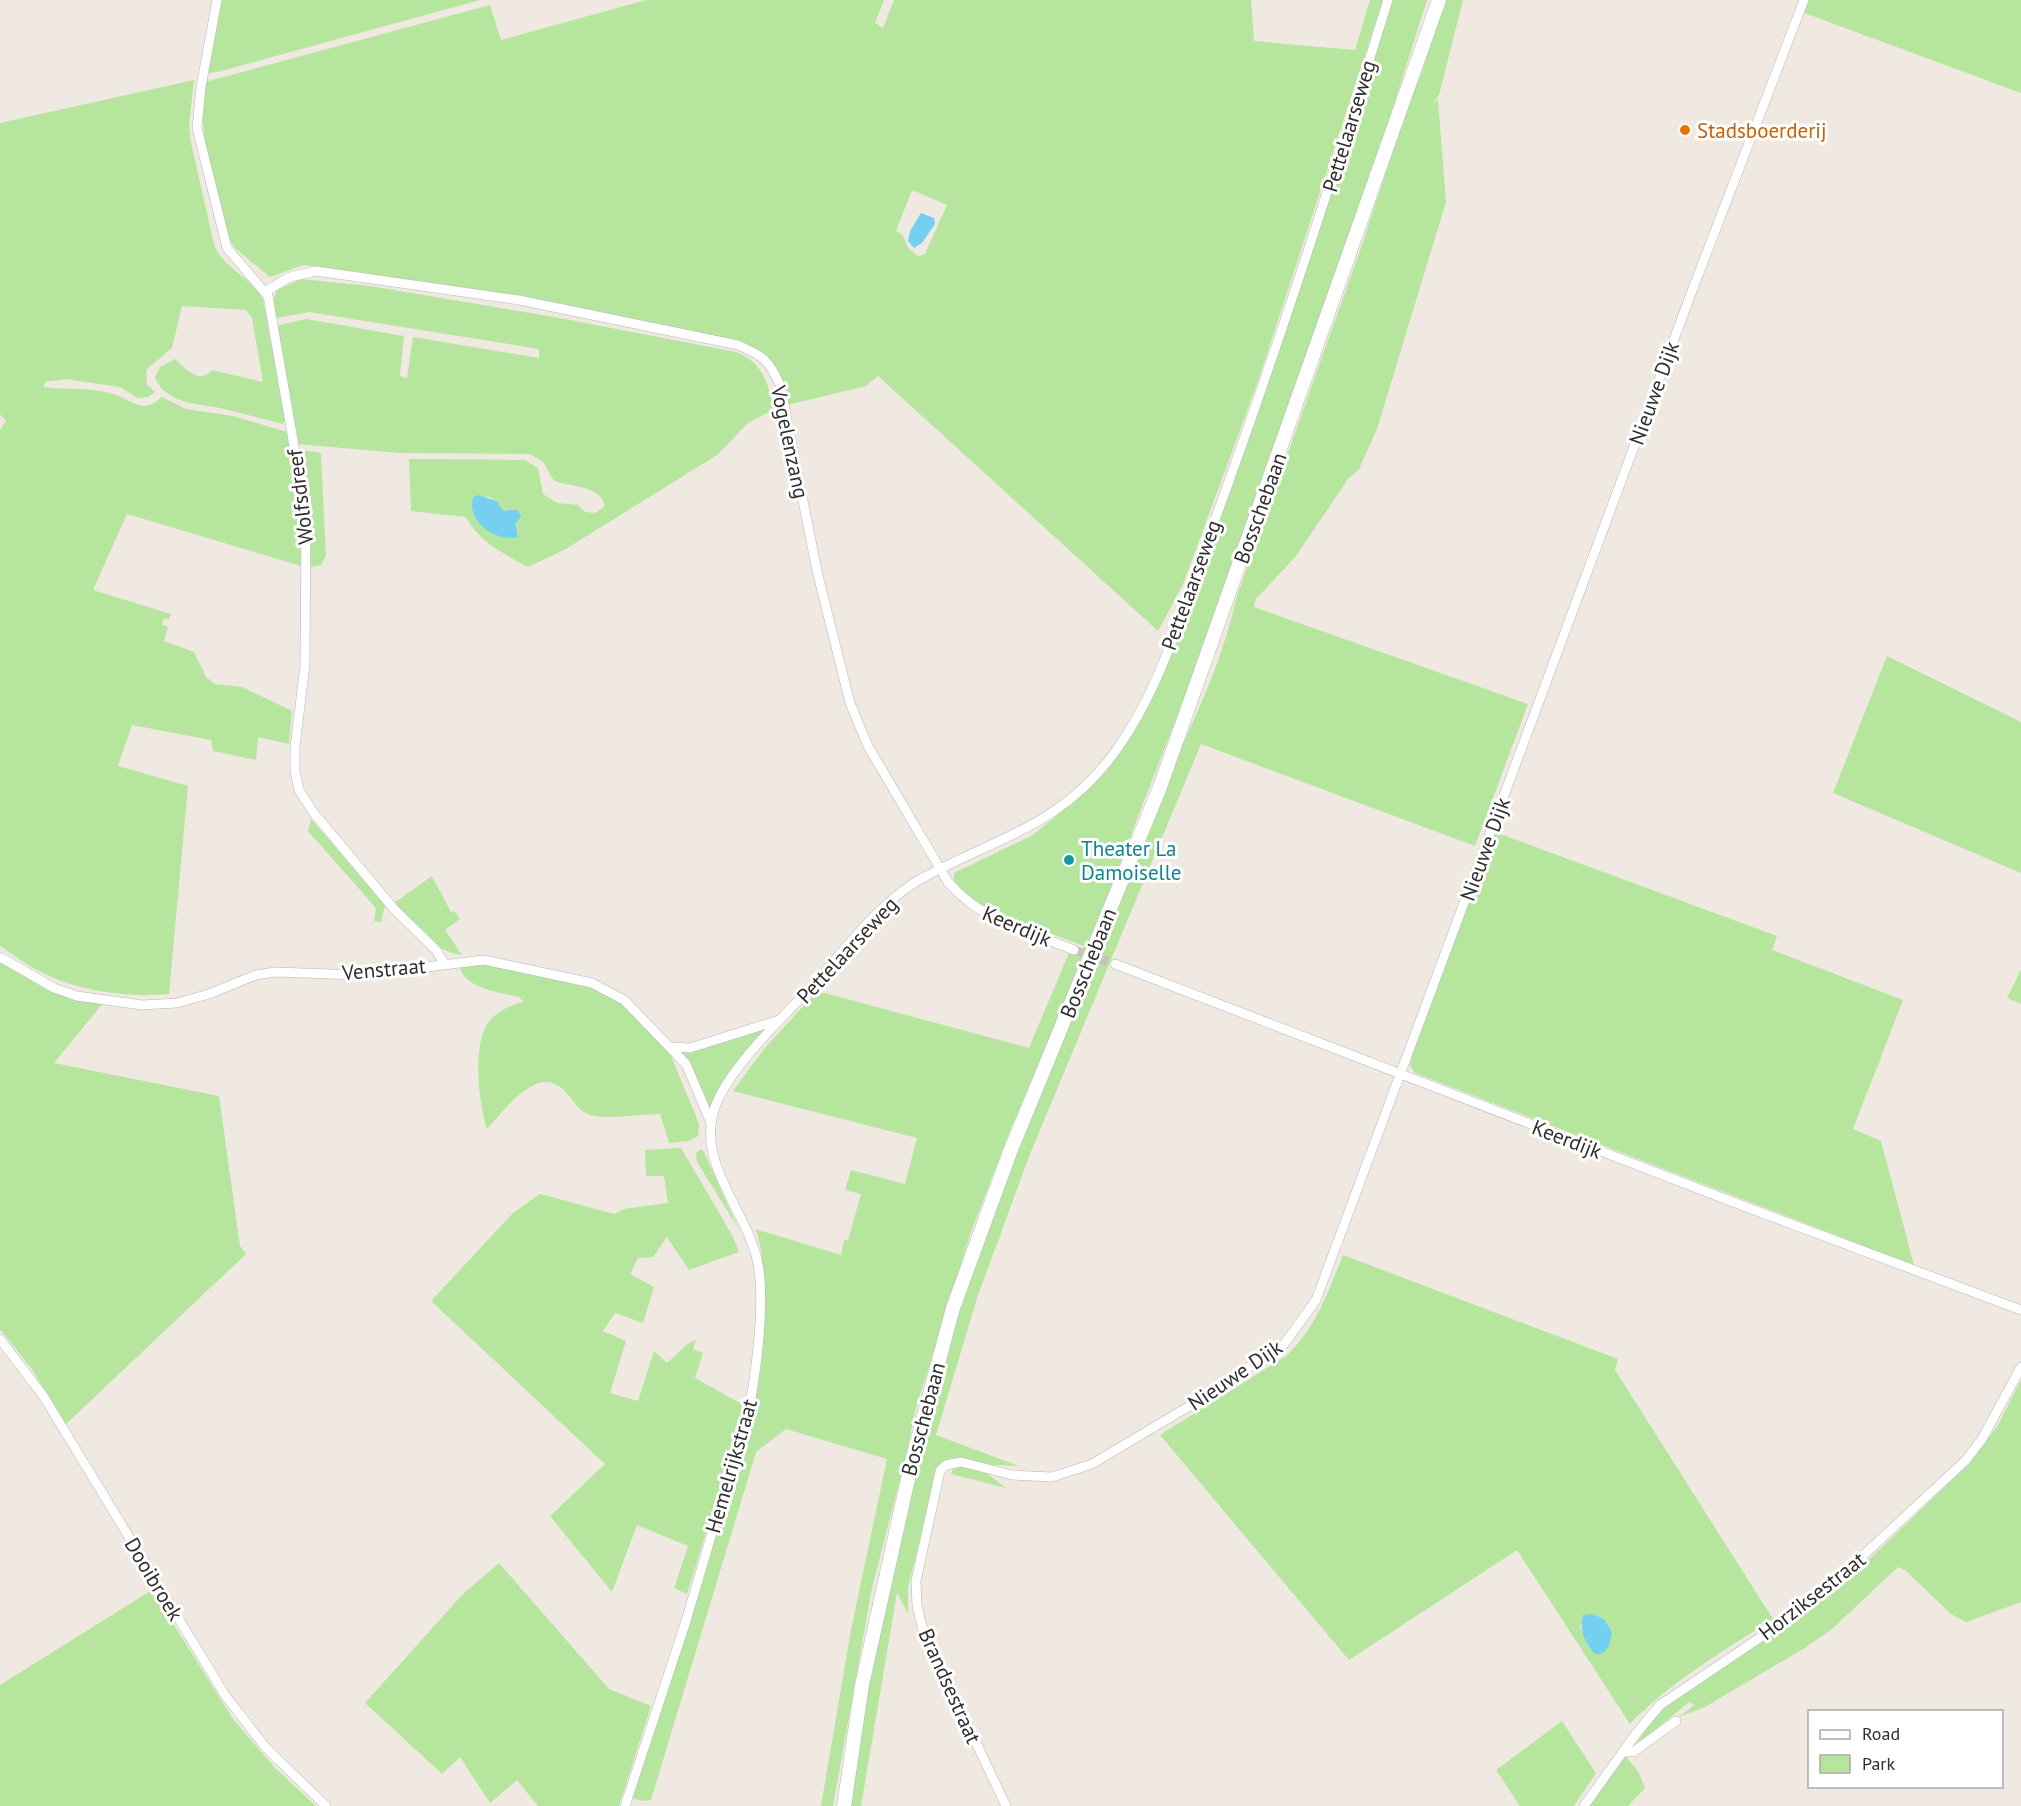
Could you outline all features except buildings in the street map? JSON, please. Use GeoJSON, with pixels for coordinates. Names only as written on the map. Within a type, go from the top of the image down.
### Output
{"type":"FeatureCollection","features":[{"type":"Feature","properties":{"kind":"main road","name":"Bosschebaan"},"geometry":{"type":"LineString","coordinates":[[844,1806],[862,1685],[912,1461],[953,1308],[1010,1152],[1160,787],[1439,0]]}},
{"type":"Feature","properties":{"kind":"street"},"geometry":{"type":"LineString","coordinates":[[217,0],[201,87],[197,128],[227,248],[266,291]]}},
{"type":"Feature","properties":{"kind":"street","name":"Pettelaarseweg"},"geometry":{"type":"LineString","coordinates":[[711,1123],[722,1093],[753,1051],[889,903],[912,885],[1052,815],[1076,794],[1116,751],[1149,694],[1237,461],[1282,332],[1388,0]]}},
{"type":"Feature","properties":{"kind":"street","name":"Nieuwe Dijk"},"geometry":{"type":"LineString","coordinates":[[953,1461],[1030,1478],[1052,1477],[1074,1472],[1092,1464],[1203,1398],[1285,1343],[1316,1300],[1692,291],[1804,0]]}},
{"type":"Feature","properties":{"kind":"street","name":"Vogelenzang"},"geometry":{"type":"LineString","coordinates":[[266,291],[290,277],[316,271],[519,300],[738,345],[760,354],[771,364],[780,385],[817,572],[850,703],[868,746],[942,869]]}},
{"type":"Feature","properties":{"kind":"street","name":"Wolfsdreef"},"geometry":{"type":"LineString","coordinates":[[266,291],[306,515],[305,665],[295,747],[295,771],[299,790],[320,821],[394,909],[436,950],[444,963]]}},
{"type":"Feature","properties":{"kind":"street","name":"Keerdijk"},"geometry":{"type":"LineString","coordinates":[[942,869],[959,895],[976,908],[994,919],[1074,950]]}},
{"type":"Feature","properties":{"kind":"street","name":"Venstraat"},"geometry":{"type":"LineString","coordinates":[[0,957],[54,988],[77,996],[142,1005],[177,1003],[209,994],[256,975],[274,972],[360,975],[444,963],[484,960],[592,983],[618,995],[672,1047],[686,1064],[711,1123]]}},
{"type":"Feature","properties":{"kind":"street","name":"Keerdijk"},"geometry":{"type":"LineString","coordinates":[[1115,964],[1400,1075],[2021,1310]]}},
{"type":"Feature","properties":{"kind":"street","name":"Pettelaarseweg"},"geometry":{"type":"LineString","coordinates":[[672,1047],[690,1048],[782,1019]]}},
{"type":"Feature","properties":{"kind":"street","name":"Hemelrijkstraat"},"geometry":{"type":"LineString","coordinates":[[624,1806],[686,1621],[750,1404],[756,1371],[759,1267],[747,1232],[713,1156],[711,1123]]}},
{"type":"Feature","properties":{"kind":"street","name":"Dooibroek"},"geometry":{"type":"LineString","coordinates":[[0,1339],[44,1397],[225,1695],[266,1748],[326,1806]]}},
{"type":"Feature","properties":{"kind":"street","name":"Horziksestraat"},"geometry":{"type":"LineString","coordinates":[[1584,1806],[1660,1705],[1792,1616],[1826,1590],[1966,1460],[1982,1439],[2021,1367]]}},
{"type":"Feature","properties":{"kind":"street","name":"Brandsestraat"},"geometry":{"type":"LineString","coordinates":[[953,1461],[940,1471],[916,1581],[917,1606],[923,1630],[1006,1806]]}},
{"type":"Feature","properties":{"kind":"street"},"geometry":{"type":"LineString","coordinates":[[1623,1752],[1633,1752],[1676,1721]]}},
{"type":"Feature","properties":{"kind":"green space"},"geometry":{"type":"Polygon","coordinates":[[[222,0],[480,0],[208,73],[222,0]]]}},
{"type":"Feature","properties":{"kind":"green space"},"geometry":{"type":"Polygon","coordinates":[[[646,0],[884,0],[875,23],[883,28],[894,0],[1251,0],[1254,41],[1355,50],[1370,0],[1383,0],[1258,381],[1184,582],[1158,631],[878,376],[866,386],[783,406],[779,389],[768,365],[751,346],[322,267],[303,265],[270,277],[235,248],[229,239],[205,143],[203,103],[205,82],[490,5],[501,40],[646,0]],[[912,190],[896,231],[903,235],[907,246],[917,256],[925,254],[947,205],[912,190]]]}},
{"type":"Feature","properties":{"kind":"green space"},"geometry":{"type":"Polygon","coordinates":[[[1393,0],[1427,0],[1376,161],[1198,663],[1096,931],[1011,1128],[971,1232],[915,1411],[907,1452],[872,1588],[833,1806],[821,1806],[851,1630],[887,1459],[786,1429],[756,1452],[651,1800],[642,1801],[630,1797],[751,1414],[755,1411],[761,1344],[763,1266],[755,1229],[841,1255],[844,1240],[848,1240],[861,1194],[845,1190],[851,1170],[905,1184],[917,1138],[733,1091],[764,1049],[817,991],[1029,1048],[1069,953],[1080,956],[1084,946],[978,904],[954,882],[954,873],[1033,835],[1080,796],[1137,723],[1290,320],[1393,0]]]}},
{"type":"Feature","properties":{"kind":"green space"},"geometry":{"type":"Polygon","coordinates":[[[1445,0],[1463,0],[1439,95],[1433,103],[1438,100],[1446,202],[1377,429],[1359,469],[1348,479],[1296,556],[1256,599],[1254,607],[1528,704],[1475,846],[1201,744],[1030,1154],[978,1295],[936,1435],[1019,1466],[978,1464],[950,1458],[937,1469],[908,1588],[908,1613],[897,1593],[861,1806],[846,1806],[855,1746],[931,1395],[983,1235],[1169,773],[1217,664],[1237,596],[1362,245],[1445,0]]]}},
{"type":"Feature","properties":{"kind":"green space"},"geometry":{"type":"Polygon","coordinates":[[[1803,0],[2021,0],[2021,93],[1799,11],[1803,0]]]}},
{"type":"Feature","properties":{"kind":"green space"},"geometry":{"type":"Polygon","coordinates":[[[194,80],[189,126],[191,143],[214,244],[223,260],[251,284],[263,299],[285,419],[283,424],[176,399],[161,387],[155,378],[160,367],[175,359],[197,376],[207,374],[212,370],[263,382],[252,318],[246,310],[182,306],[172,348],[146,370],[147,385],[155,392],[148,397],[138,398],[120,387],[66,379],[45,382],[44,387],[101,391],[145,406],[162,397],[186,409],[233,416],[287,432],[300,508],[301,566],[127,514],[93,590],[171,614],[169,619],[164,618],[162,625],[168,627],[164,641],[194,652],[206,677],[215,684],[242,687],[292,711],[289,744],[258,737],[256,760],[213,751],[211,740],[132,725],[118,766],[188,786],[169,994],[120,994],[69,984],[54,978],[0,946],[0,430],[6,421],[0,414],[0,123],[194,80]]]}},
{"type":"Feature","properties":{"kind":"green space"},"geometry":{"type":"Polygon","coordinates":[[[301,279],[370,286],[554,317],[736,352],[745,356],[763,375],[774,409],[748,423],[717,455],[564,550],[528,567],[485,541],[466,517],[411,511],[409,459],[525,460],[538,468],[543,494],[557,503],[578,505],[585,512],[595,513],[605,506],[602,499],[591,490],[554,481],[544,463],[530,454],[400,453],[297,444],[276,326],[306,319],[404,336],[400,376],[407,378],[413,337],[539,358],[539,349],[309,312],[276,318],[273,301],[277,290],[301,279]],[[486,496],[507,538],[518,537],[515,509],[501,510],[497,501],[486,496]]]}},
{"type":"Feature","properties":{"kind":"green space"},"geometry":{"type":"Polygon","coordinates":[[[301,450],[321,453],[326,556],[321,565],[311,567],[307,500],[298,453],[301,450]]]}},
{"type":"Feature","properties":{"kind":"green space"},"geometry":{"type":"Polygon","coordinates":[[[1887,656],[2021,722],[2021,873],[1833,793],[1887,656]]]}},
{"type":"Feature","properties":{"kind":"green space"},"geometry":{"type":"Polygon","coordinates":[[[311,819],[385,905],[381,922],[374,921],[376,908],[308,831],[311,819]]]}},
{"type":"Feature","properties":{"kind":"green space"},"geometry":{"type":"Polygon","coordinates":[[[1495,832],[1777,936],[1772,950],[1903,1000],[1853,1129],[1881,1141],[1914,1265],[1415,1073],[1410,1065],[1413,1052],[1495,832]]]}},
{"type":"Feature","properties":{"kind":"green space"},"geometry":{"type":"Polygon","coordinates":[[[432,876],[451,912],[454,911],[460,919],[445,930],[462,955],[442,949],[433,943],[394,903],[432,876]]]}},
{"type":"Feature","properties":{"kind":"green space"},"geometry":{"type":"Polygon","coordinates":[[[0,961],[49,989],[75,998],[103,1003],[54,1063],[219,1096],[240,1246],[246,1254],[66,1424],[31,1368],[0,1329],[0,961]]]}},
{"type":"Feature","properties":{"kind":"green space"},"geometry":{"type":"Polygon","coordinates":[[[459,963],[483,963],[591,986],[625,1002],[670,1053],[699,1124],[698,1136],[688,1141],[669,1143],[660,1114],[614,1117],[590,1115],[581,1110],[564,1090],[550,1082],[530,1087],[520,1094],[487,1129],[479,1089],[481,1041],[491,1019],[506,1008],[524,1002],[519,997],[474,984],[462,972],[459,963]]]}},
{"type":"Feature","properties":{"kind":"green space"},"geometry":{"type":"Polygon","coordinates":[[[2021,970],[2021,1004],[2007,998],[2021,970]]]}},
{"type":"Feature","properties":{"kind":"green space"},"geometry":{"type":"Polygon","coordinates":[[[766,1028],[711,1107],[709,1108],[681,1051],[766,1028]]]}},
{"type":"Feature","properties":{"kind":"green space"},"geometry":{"type":"Polygon","coordinates":[[[681,1148],[732,1235],[739,1252],[689,1270],[667,1237],[653,1257],[638,1258],[630,1274],[654,1287],[643,1323],[615,1313],[603,1331],[626,1341],[610,1393],[638,1401],[654,1351],[667,1363],[690,1342],[696,1340],[693,1349],[703,1353],[695,1378],[745,1406],[687,1594],[674,1588],[688,1546],[637,1525],[612,1592],[550,1516],[605,1464],[431,1301],[513,1213],[540,1194],[614,1214],[624,1209],[668,1203],[664,1176],[646,1176],[645,1150],[681,1148]]]}},
{"type":"Feature","properties":{"kind":"green space"},"geometry":{"type":"Polygon","coordinates":[[[701,1149],[738,1228],[697,1162],[696,1153],[701,1149]]]}},
{"type":"Feature","properties":{"kind":"green space"},"geometry":{"type":"Polygon","coordinates":[[[1343,1255],[1618,1359],[1615,1370],[1773,1619],[1680,1680],[1630,1724],[1517,1550],[1349,1660],[1160,1435],[1286,1356],[1313,1321],[1343,1255]],[[1592,1614],[1580,1626],[1589,1647],[1610,1641],[1612,1632],[1604,1619],[1592,1614]]]}},
{"type":"Feature","properties":{"kind":"green space"},"geometry":{"type":"Polygon","coordinates":[[[2021,1380],[2021,1602],[1966,1622],[1951,1614],[1905,1570],[1898,1567],[1831,1630],[1705,1707],[1679,1717],[1694,1705],[1689,1702],[1632,1749],[1661,1708],[1836,1591],[1970,1463],[1998,1425],[2021,1380]]]}},
{"type":"Feature","properties":{"kind":"green space"},"geometry":{"type":"Polygon","coordinates":[[[955,1465],[982,1470],[1006,1488],[951,1474],[955,1465]]]}},
{"type":"Feature","properties":{"kind":"green space"},"geometry":{"type":"Polygon","coordinates":[[[499,1563],[609,1689],[651,1706],[619,1806],[538,1806],[517,1780],[490,1803],[460,1757],[442,1774],[365,1703],[462,1595],[499,1563]]]}},
{"type":"Feature","properties":{"kind":"green space"},"geometry":{"type":"Polygon","coordinates":[[[152,1590],[233,1719],[274,1767],[316,1806],[0,1806],[0,1685],[152,1590]]]}},
{"type":"Feature","properties":{"kind":"green space"},"geometry":{"type":"Polygon","coordinates":[[[1562,1721],[1596,1773],[1574,1806],[1520,1806],[1496,1770],[1562,1721]]]}},
{"type":"Feature","properties":{"kind":"green space"},"geometry":{"type":"Polygon","coordinates":[[[1625,1755],[1639,1773],[1645,1788],[1628,1806],[1587,1806],[1625,1755]]]}},
{"type":"Feature","properties":{"kind":"water"},"geometry":{"type":"Polygon","coordinates":[[[921,213],[934,218],[935,224],[922,243],[914,248],[908,241],[910,231],[921,213]]]}},
{"type":"Feature","properties":{"kind":"water"},"geometry":{"type":"Polygon","coordinates":[[[477,495],[497,501],[502,510],[515,510],[519,513],[521,516],[516,523],[518,537],[501,537],[485,529],[474,515],[472,507],[473,498],[477,495]]]}},
{"type":"Feature","properties":{"kind":"water"},"geometry":{"type":"Polygon","coordinates":[[[1592,1614],[1604,1619],[1612,1632],[1608,1648],[1600,1654],[1595,1654],[1591,1650],[1582,1631],[1583,1615],[1592,1614]]]}},
{"type":"Feature","properties":{"kind":"tunnel"},"geometry":{"type":"LineString","coordinates":[[1074,950],[1115,964]]}},
{"type":"Feature","properties":{"kind":"place","name":"Stadsboerderij"},"geometry":{"type":"Point","coordinates":[1685,130]}},
{"type":"Feature","properties":{"kind":"place","name":"Theater La Damoiselle"},"geometry":{"type":"Point","coordinates":[1069,860]}}]}
